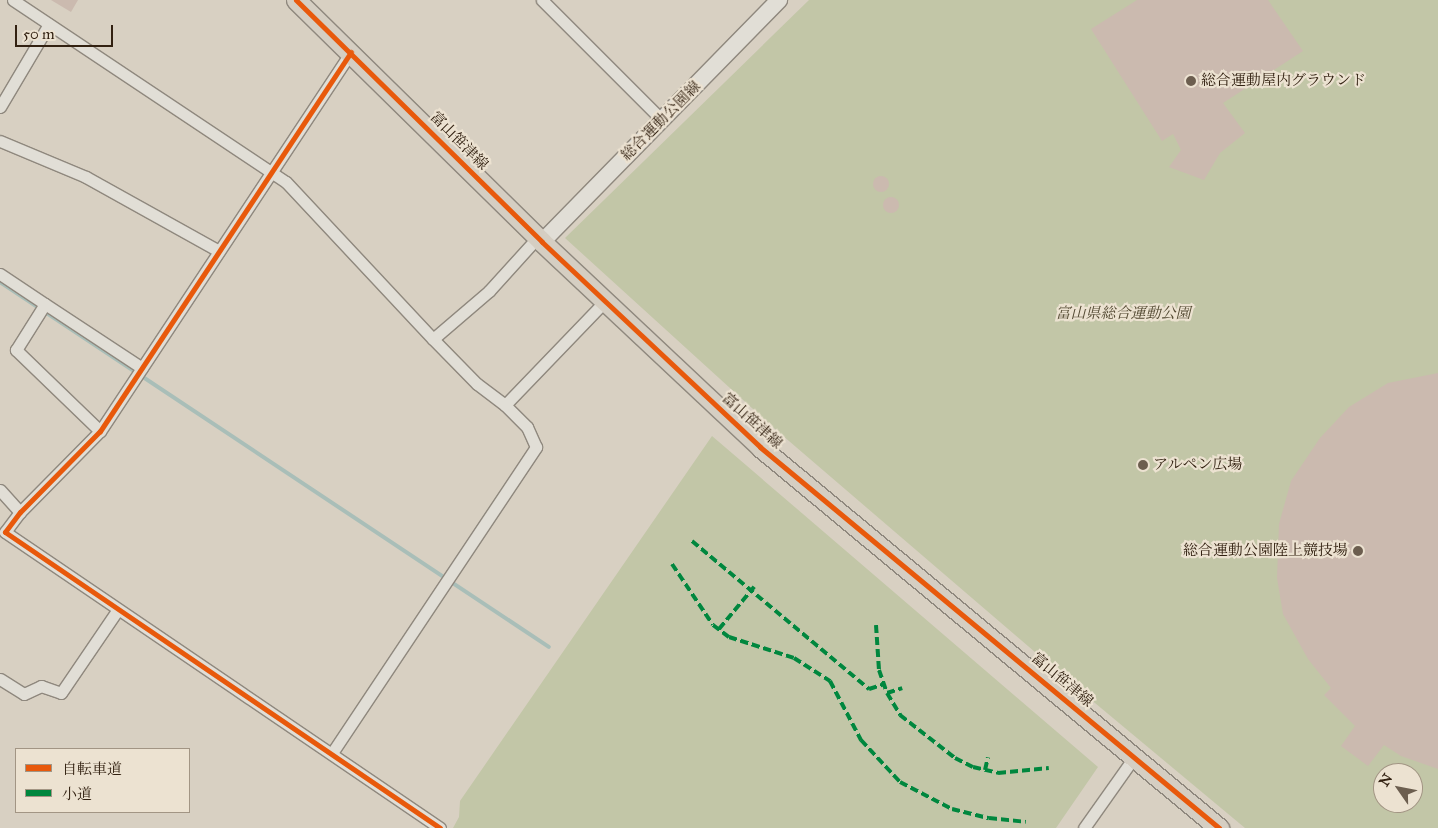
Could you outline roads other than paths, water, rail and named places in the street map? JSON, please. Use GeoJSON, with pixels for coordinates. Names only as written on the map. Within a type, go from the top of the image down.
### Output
{"type":"FeatureCollection","features":[{"type":"Feature","properties":{"kind":"main road","name":"富山笹津線"},"geometry":{"type":"LineString","coordinates":[[296,0],[540,240],[760,447],[1135,756],[1219,828]]}},
{"type":"Feature","properties":{"kind":"main road","name":"総合運動公園線"},"geometry":{"type":"LineString","coordinates":[[540,240],[662,120],[772,3]]}},
{"type":"Feature","properties":{"kind":"street"},"geometry":{"type":"LineString","coordinates":[[13,0],[286,182],[477,384],[505,405],[527,428],[536,447],[332,753]]}},
{"type":"Feature","properties":{"kind":"street"},"geometry":{"type":"LineString","coordinates":[[542,0],[662,120]]}},
{"type":"Feature","properties":{"kind":"street"},"geometry":{"type":"LineString","coordinates":[[0,107],[49,24]]}},
{"type":"Feature","properties":{"kind":"street"},"geometry":{"type":"LineString","coordinates":[[351,52],[100,431],[20,512],[3,535],[332,753],[440,828]]}},
{"type":"Feature","properties":{"kind":"street"},"geometry":{"type":"LineString","coordinates":[[0,141],[86,177],[220,250]]}},
{"type":"Feature","properties":{"kind":"street"},"geometry":{"type":"LineString","coordinates":[[433,339],[489,291],[540,240]]}},
{"type":"Feature","properties":{"kind":"street"},"geometry":{"type":"LineString","coordinates":[[0,274],[42,307],[140,371]]}},
{"type":"Feature","properties":{"kind":"street"},"geometry":{"type":"LineString","coordinates":[[505,405],[605,301]]}},
{"type":"Feature","properties":{"kind":"street"},"geometry":{"type":"LineString","coordinates":[[42,307],[16,350],[100,431]]}},
{"type":"Feature","properties":{"kind":"street"},"geometry":{"type":"LineString","coordinates":[[0,490],[20,512]]}},
{"type":"Feature","properties":{"kind":"street"},"geometry":{"type":"LineString","coordinates":[[0,678],[24,694],[41,686],[61,693],[117,611]]}},
{"type":"Feature","properties":{"kind":"street"},"geometry":{"type":"LineString","coordinates":[[1084,828],[1135,756]]}},
{"type":"Feature","properties":{"kind":"waterway"},"geometry":{"type":"LineString","coordinates":[[0,282],[549,647]]}},
{"type":"Feature","properties":{"kind":"place","name":"総合運動屋内グラウンド"},"geometry":{"type":"Point","coordinates":[1191,81]}},
{"type":"Feature","properties":{"kind":"place","name":"アルペン広場"},"geometry":{"type":"Point","coordinates":[1143,465]}},
{"type":"Feature","properties":{"kind":"place","name":"総合運動公園陸上競技場"},"geometry":{"type":"Point","coordinates":[1358,551]}},
{"type":"Feature","properties":{"kind":"park label","name":"富山県総合運動公園"},"geometry":{"type":"Point","coordinates":[1123,314]}}]}
